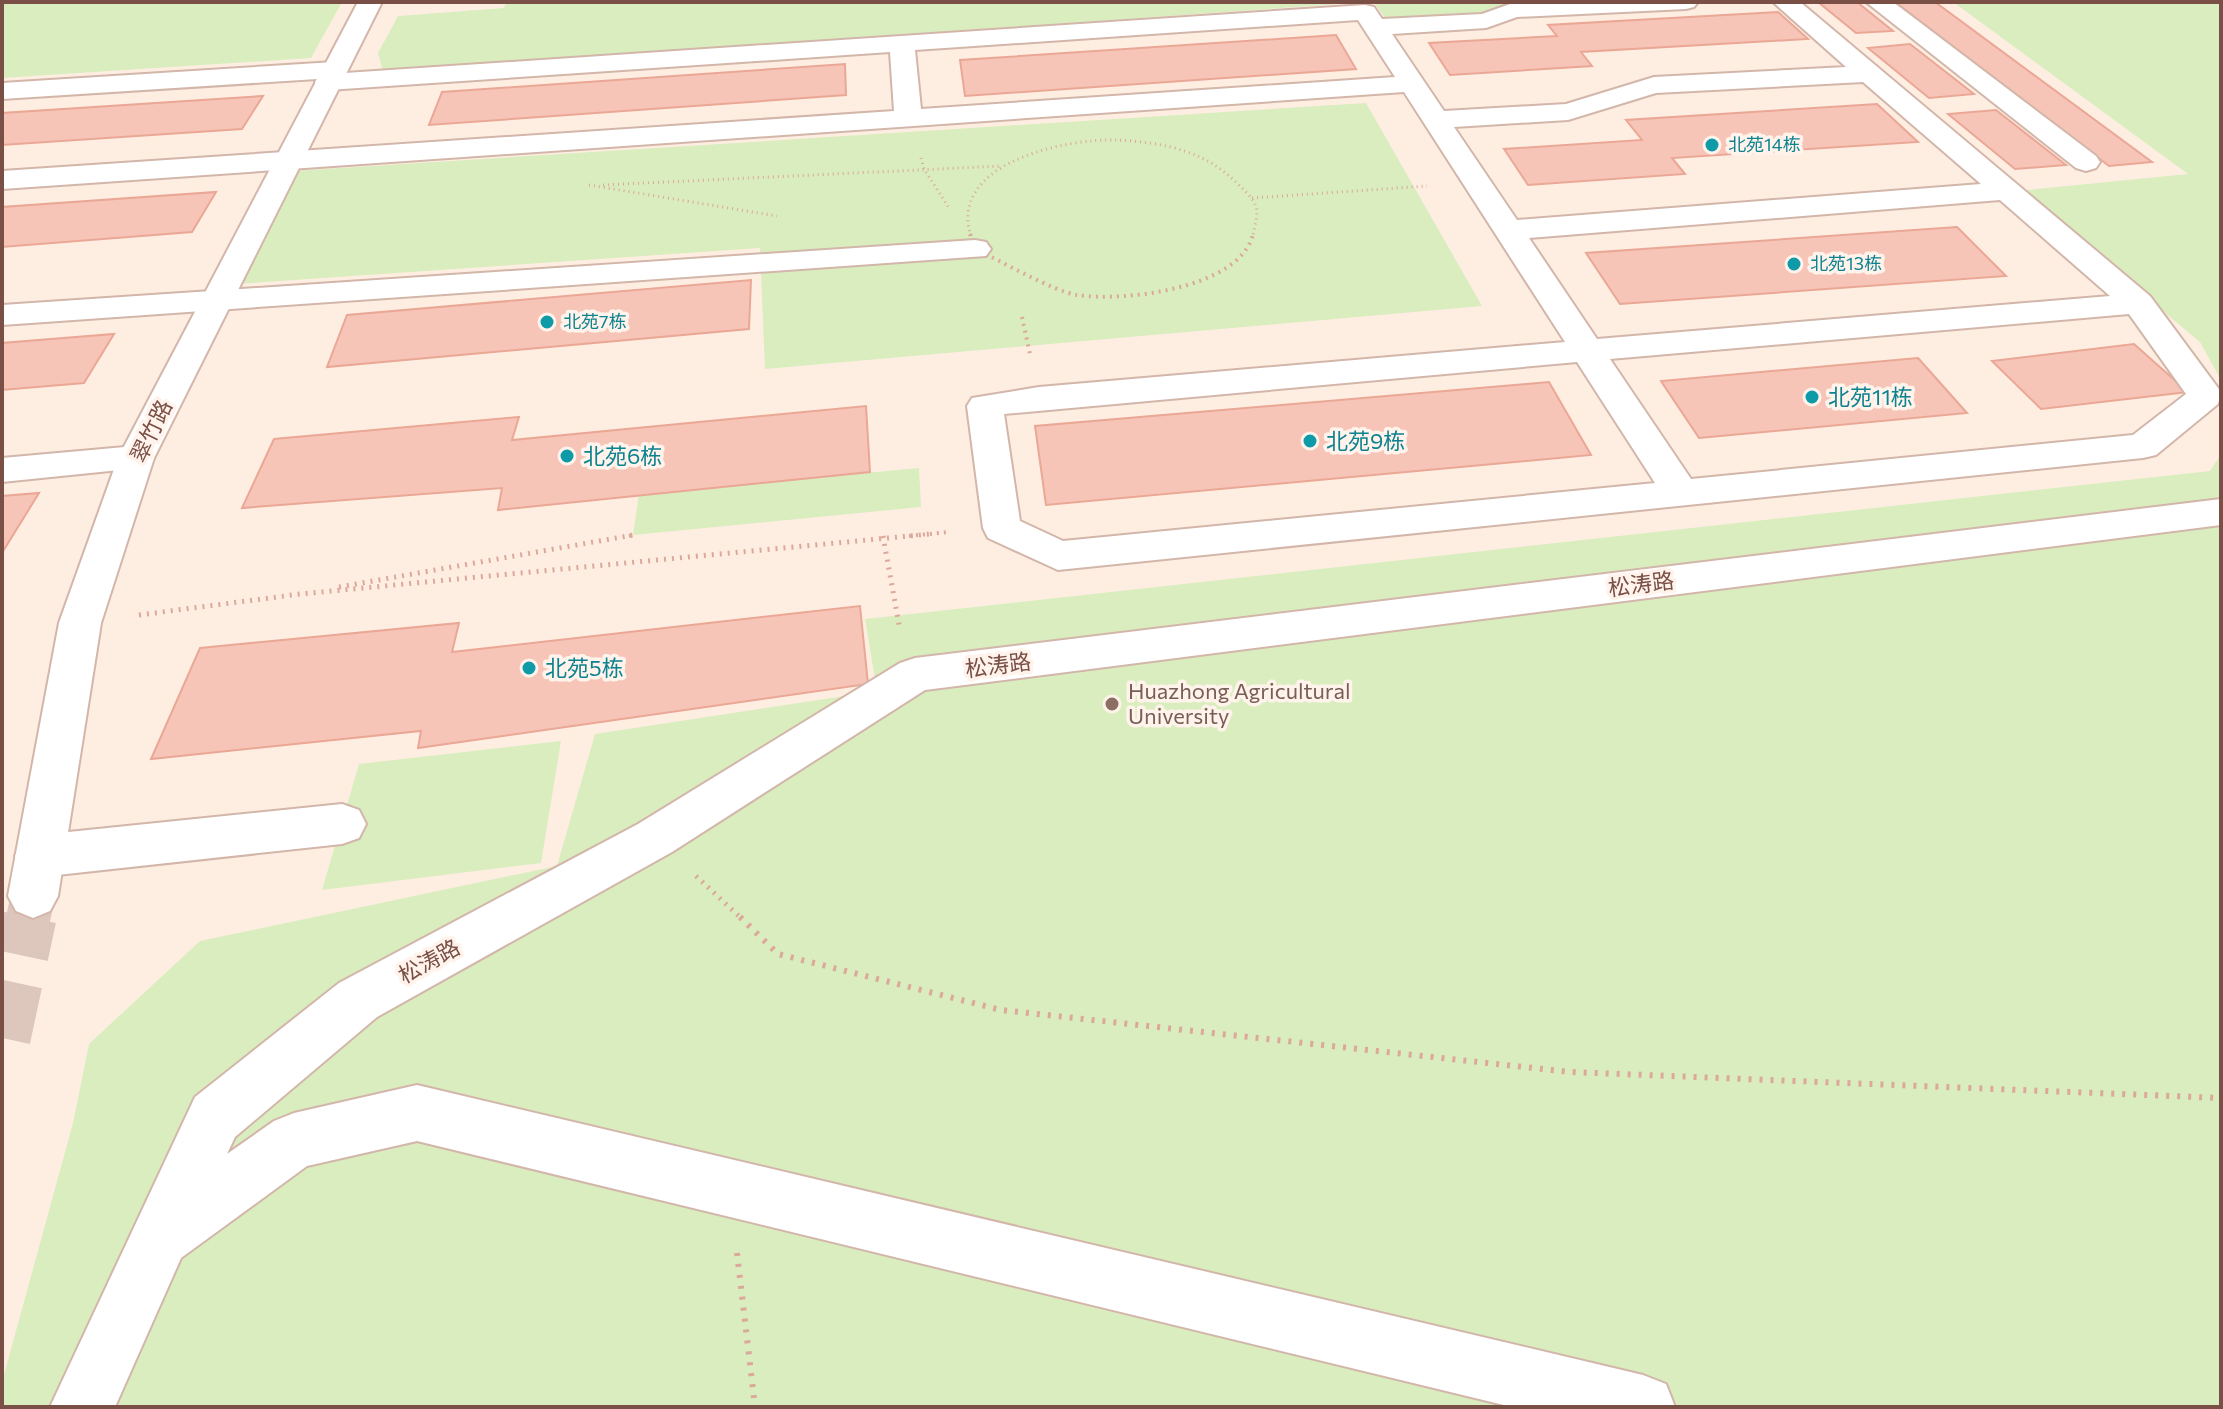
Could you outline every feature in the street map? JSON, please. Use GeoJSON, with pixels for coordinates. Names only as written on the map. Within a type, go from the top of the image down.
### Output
{"type":"FeatureCollection","features":[{"type":"Feature","properties":{"kind":"street","name":"翠竹路"},"geometry":{"type":"LineString","coordinates":[[342,824],[36,876],[80,623],[136,458],[370,2]]}},
{"type":"Feature","properties":{"kind":"street"},"geometry":{"type":"LineString","coordinates":[[1375,27],[1486,21],[1513,10],[1686,2]]}},
{"type":"Feature","properties":{"kind":"street"},"geometry":{"type":"LineString","coordinates":[[1785,2],[2138,303],[2206,396],[2143,446],[1058,556],[1002,528],[985,406],[1039,398],[2138,303]]}},
{"type":"Feature","properties":{"kind":"street"},"geometry":{"type":"LineString","coordinates":[[1878,2],[2086,162]]}},
{"type":"Feature","properties":{"kind":"street"},"geometry":{"type":"LineString","coordinates":[[2,91],[331,76],[1365,12],[1680,492]]}},
{"type":"Feature","properties":{"kind":"street"},"geometry":{"type":"LineString","coordinates":[[1891,37],[1921,35]]}},
{"type":"Feature","properties":{"kind":"street"},"geometry":{"type":"LineString","coordinates":[[1831,41],[1861,39]]}},
{"type":"Feature","properties":{"kind":"street"},"geometry":{"type":"LineString","coordinates":[[902,42],[908,119]]}},
{"type":"Feature","properties":{"kind":"street"},"geometry":{"type":"LineString","coordinates":[[1436,120],[1568,112],[1654,85],[1870,74]]}},
{"type":"Feature","properties":{"kind":"street"},"geometry":{"type":"LineString","coordinates":[[2,180],[1412,84]]}},
{"type":"Feature","properties":{"kind":"street"},"geometry":{"type":"LineString","coordinates":[[1911,109],[2008,102]]}},
{"type":"Feature","properties":{"kind":"street"},"geometry":{"type":"LineString","coordinates":[[1508,230],[2007,191]]}},
{"type":"Feature","properties":{"kind":"street"},"geometry":{"type":"LineString","coordinates":[[2,315],[967,244]]}},
{"type":"Feature","properties":{"kind":"street"},"geometry":{"type":"LineString","coordinates":[[2,470],[136,458]]}},
{"type":"Feature","properties":{"kind":"street","name":"松涛路"},"geometry":{"type":"LineString","coordinates":[[82,1407],[215,1117],[358,1000],[655,838],[915,675],[2221,512]]}},
{"type":"Feature","properties":{"kind":"street"},"geometry":{"type":"LineString","coordinates":[[160,1237],[294,1141],[417,1113],[1643,1407]]}},
{"type":"Feature","properties":{"kind":"path"},"geometry":{"type":"LineString","coordinates":[[908,119],[924,169],[950,209]]}},
{"type":"Feature","properties":{"kind":"path"},"geometry":{"type":"LineString","coordinates":[[1117,140],[1183,150],[1220,166],[1252,198],[1257,211],[1252,239],[1243,253],[1211,276],[1168,290],[1130,297],[1074,295],[967,244],[966,206],[975,189],[1002,166],[1026,155],[1069,143],[1117,140]]}},
{"type":"Feature","properties":{"kind":"path"},"geometry":{"type":"LineString","coordinates":[[593,186],[1002,166]]}},
{"type":"Feature","properties":{"kind":"path"},"geometry":{"type":"LineString","coordinates":[[1252,198],[1477,183]]}},
{"type":"Feature","properties":{"kind":"path"},"geometry":{"type":"LineString","coordinates":[[577,184],[791,219]]}},
{"type":"Feature","properties":{"kind":"path"},"geometry":{"type":"LineString","coordinates":[[80,623],[300,594],[883,536],[1002,528]]}},
{"type":"Feature","properties":{"kind":"path"},"geometry":{"type":"LineString","coordinates":[[300,594],[633,535]]}},
{"type":"Feature","properties":{"kind":"path"},"geometry":{"type":"LineString","coordinates":[[883,536],[896,617]]}},
{"type":"Feature","properties":{"kind":"path"},"geometry":{"type":"LineString","coordinates":[[655,838],[778,954],[1001,1010],[1570,1072],[2221,1098]]}},
{"type":"Feature","properties":{"kind":"path"},"geometry":{"type":"LineString","coordinates":[[730,1188],[755,1407]]}},
{"type":"Feature","properties":{"kind":"green space"},"geometry":{"type":"Polygon","coordinates":[[[2,2],[342,2],[311,58],[2,78],[2,2]]]}},
{"type":"Feature","properties":{"kind":"green space"},"geometry":{"type":"Polygon","coordinates":[[[506,2],[1368,2],[383,71],[378,53],[398,16],[504,8],[506,2]]]}},
{"type":"Feature","properties":{"kind":"green space"},"geometry":{"type":"Polygon","coordinates":[[[1374,2],[1554,2],[1503,5],[1482,16],[1387,21],[1374,2]]]}},
{"type":"Feature","properties":{"kind":"green space"},"geometry":{"type":"Polygon","coordinates":[[[1953,2],[2221,2],[2221,380],[2200,342],[2018,191],[2188,174],[1953,2]]]}},
{"type":"Feature","properties":{"kind":"green space"},"geometry":{"type":"Polygon","coordinates":[[[1366,103],[1482,306],[765,369],[760,248],[236,284],[293,171],[1366,103]]]}},
{"type":"Feature","properties":{"kind":"green space"},"geometry":{"type":"Polygon","coordinates":[[[2221,454],[2221,1407],[2,1407],[2,1382],[73,1123],[89,1044],[200,941],[557,866],[595,734],[877,691],[865,619],[2210,471],[2221,454]]]}},
{"type":"Feature","properties":{"kind":"green space"},"geometry":{"type":"Polygon","coordinates":[[[919,468],[921,507],[633,535],[639,494],[919,468]]]}},
{"type":"Feature","properties":{"kind":"green space"},"geometry":{"type":"Polygon","coordinates":[[[561,741],[541,863],[322,890],[359,764],[561,741]]]}},
{"type":"Feature","properties":{"kind":"building"},"geometry":{"type":"Polygon","coordinates":[[[1818,2],[1857,2],[1893,31],[1856,33],[1818,2]]]}},
{"type":"Feature","properties":{"kind":"building"},"geometry":{"type":"Polygon","coordinates":[[[1895,2],[1935,2],[2152,162],[2109,166],[1895,2]]]}},
{"type":"Feature","properties":{"kind":"building"},"geometry":{"type":"Polygon","coordinates":[[[1778,12],[1808,39],[1581,52],[1592,66],[1450,75],[1429,43],[1557,36],[1548,25],[1778,12]]]}},
{"type":"Feature","properties":{"kind":"building"},"geometry":{"type":"Polygon","coordinates":[[[1336,35],[1356,69],[965,96],[960,60],[1336,35]]]}},
{"type":"Feature","properties":{"kind":"building"},"geometry":{"type":"Polygon","coordinates":[[[1910,44],[1974,94],[1929,98],[1868,48],[1910,44]]]}},
{"type":"Feature","properties":{"kind":"building"},"geometry":{"type":"Polygon","coordinates":[[[845,64],[846,95],[429,125],[442,92],[845,64]]]}},
{"type":"Feature","properties":{"kind":"building"},"geometry":{"type":"Polygon","coordinates":[[[263,96],[242,129],[2,145],[2,113],[263,96]]]}},
{"type":"Feature","properties":{"kind":"building","name":"北苑14栋"},"geometry":{"type":"Polygon","coordinates":[[[1877,104],[1918,142],[1672,158],[1685,174],[1528,185],[1504,149],[1642,140],[1626,120],[1877,104]]]}},
{"type":"Feature","properties":{"kind":"building"},"geometry":{"type":"Polygon","coordinates":[[[1996,110],[2066,165],[2015,169],[1948,114],[1996,110]]]}},
{"type":"Feature","properties":{"kind":"building"},"geometry":{"type":"Polygon","coordinates":[[[216,192],[192,232],[2,247],[2,207],[216,192]]]}},
{"type":"Feature","properties":{"kind":"building","name":"北苑13栋"},"geometry":{"type":"Polygon","coordinates":[[[1957,227],[2006,276],[1620,304],[1586,253],[1957,227]]]}},
{"type":"Feature","properties":{"kind":"building","name":"北苑7栋"},"geometry":{"type":"Polygon","coordinates":[[[751,280],[749,329],[327,367],[347,315],[751,280]]]}},
{"type":"Feature","properties":{"kind":"building"},"geometry":{"type":"Polygon","coordinates":[[[114,334],[84,383],[2,390],[2,343],[114,334]]]}},
{"type":"Feature","properties":{"kind":"building"},"geometry":{"type":"Polygon","coordinates":[[[2134,344],[2188,392],[2041,409],[1992,361],[2134,344]]]}},
{"type":"Feature","properties":{"kind":"building","name":"北苑11栋"},"geometry":{"type":"Polygon","coordinates":[[[1918,358],[1967,413],[1699,438],[1661,381],[1918,358]]]}},
{"type":"Feature","properties":{"kind":"building","name":"北苑9栋"},"geometry":{"type":"Polygon","coordinates":[[[1549,382],[1591,455],[1046,505],[1035,426],[1549,382]]]}},
{"type":"Feature","properties":{"kind":"building","name":"北苑6栋"},"geometry":{"type":"Polygon","coordinates":[[[866,406],[870,472],[498,510],[502,488],[242,508],[274,439],[519,417],[512,440],[866,406]]]}},
{"type":"Feature","properties":{"kind":"building"},"geometry":{"type":"Polygon","coordinates":[[[39,493],[2,553],[2,496],[39,493]]]}},
{"type":"Feature","properties":{"kind":"building","name":"北苑5栋"},"geometry":{"type":"Polygon","coordinates":[[[860,606],[868,684],[418,748],[421,731],[151,759],[200,648],[459,623],[452,652],[860,606]]]}},
{"type":"Feature","properties":{"kind":"tunnel"},"geometry":{"type":"LineString","coordinates":[[28,919],[33,896]]}},
{"type":"Feature","properties":{"kind":"tunnel"},"geometry":{"type":"LineString","coordinates":[[2,1038],[28,917]]}},
{"type":"Feature","properties":{"kind":"place","name":"北苑14栋"},"geometry":{"type":"Point","coordinates":[1712,145]}},
{"type":"Feature","properties":{"kind":"place","name":"北苑13栋"},"geometry":{"type":"Point","coordinates":[1794,264]}},
{"type":"Feature","properties":{"kind":"place","name":"北苑7栋"},"geometry":{"type":"Point","coordinates":[547,322]}},
{"type":"Feature","properties":{"kind":"place","name":"北苑11栋"},"geometry":{"type":"Point","coordinates":[1812,397]}},
{"type":"Feature","properties":{"kind":"place","name":"北苑9栋"},"geometry":{"type":"Point","coordinates":[1310,441]}},
{"type":"Feature","properties":{"kind":"place","name":"北苑6栋"},"geometry":{"type":"Point","coordinates":[567,456]}},
{"type":"Feature","properties":{"kind":"place","name":"北苑5栋"},"geometry":{"type":"Point","coordinates":[529,668]}},
{"type":"Feature","properties":{"kind":"place","name":"Huazhong Agricultural University"},"geometry":{"type":"Point","coordinates":[1112,704]}}]}
